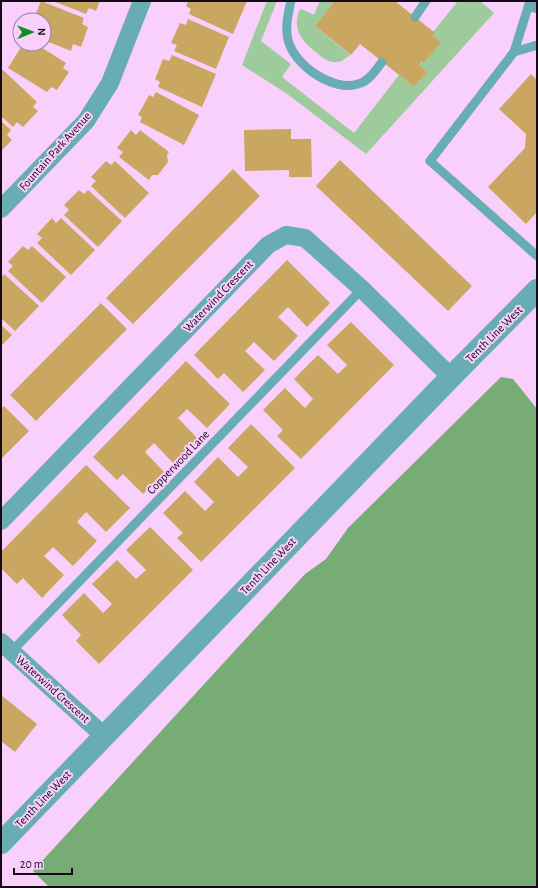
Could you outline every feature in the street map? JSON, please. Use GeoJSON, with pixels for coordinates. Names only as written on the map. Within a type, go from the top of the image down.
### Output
{"type":"FeatureCollection","features":[{"type":"Feature","properties":{"kind":"street","name":"Fountain Park Avenue"},"geometry":{"type":"LineString","coordinates":[[1,209],[86,121],[110,83],[142,1]]}},
{"type":"Feature","properties":{"kind":"street","name":"Waterwind Crescent"},"geometry":{"type":"LineString","coordinates":[[1,521],[268,245],[286,235],[304,238],[362,289],[452,377]]}},
{"type":"Feature","properties":{"kind":"street","name":"Tenth Line West"},"geometry":{"type":"LineString","coordinates":[[1,843],[537,290]]}},
{"type":"Feature","properties":{"kind":"street","name":"Waterwind Crescent"},"geometry":{"type":"LineString","coordinates":[[6,647],[104,736]]}},
{"type":"Feature","properties":{"kind":"lane"},"geometry":{"type":"LineString","coordinates":[[291,1],[286,30],[288,42],[295,55],[304,66],[323,79],[346,86],[358,84],[369,77],[382,62]]}},
{"type":"Feature","properties":{"kind":"lane"},"geometry":{"type":"LineString","coordinates":[[414,17],[426,1]]}},
{"type":"Feature","properties":{"kind":"lane"},"geometry":{"type":"LineString","coordinates":[[530,1],[514,52],[430,161],[537,256]]}},
{"type":"Feature","properties":{"kind":"lane"},"geometry":{"type":"LineString","coordinates":[[514,52],[537,45]]}},
{"type":"Feature","properties":{"kind":"lane","name":"Copperwood Lane"},"geometry":{"type":"LineString","coordinates":[[6,647],[362,289]]}},
{"type":"Feature","properties":{"kind":"green space"},"geometry":{"type":"Polygon","coordinates":[[[267,1],[277,1],[261,41],[291,64],[282,77],[354,133],[399,75],[414,87],[427,72],[419,65],[441,42],[433,36],[433,32],[458,1],[480,1],[494,13],[366,154],[286,93],[242,65],[267,1]]]}},
{"type":"Feature","properties":{"kind":"green space"},"geometry":{"type":"Polygon","coordinates":[[[320,1],[335,1],[315,26],[350,55],[344,60],[331,62],[326,60],[307,44],[300,35],[297,24],[299,11],[301,9],[314,15],[320,1]]]}},
{"type":"Feature","properties":{"kind":"green space"},"geometry":{"type":"Polygon","coordinates":[[[501,377],[513,379],[537,409],[537,887],[49,887],[33,871],[305,574],[326,559],[348,528],[501,377]]]}},
{"type":"Feature","properties":{"kind":"building"},"geometry":{"type":"Polygon","coordinates":[[[41,1],[84,18],[82,24],[88,27],[81,47],[73,44],[71,51],[52,43],[52,12],[36,12],[41,1]]]}},
{"type":"Feature","properties":{"kind":"building"},"geometry":{"type":"Polygon","coordinates":[[[53,1],[100,1],[96,11],[89,8],[86,14],[53,1]]]}},
{"type":"Feature","properties":{"kind":"building"},"geometry":{"type":"Polygon","coordinates":[[[188,1],[247,1],[233,34],[189,14],[191,9],[186,6],[188,1]]]}},
{"type":"Feature","properties":{"kind":"building"},"geometry":{"type":"Polygon","coordinates":[[[335,1],[395,1],[435,33],[433,36],[441,42],[424,63],[422,61],[419,65],[427,72],[414,87],[360,44],[351,55],[315,26],[335,1]]]}},
{"type":"Feature","properties":{"kind":"building"},"geometry":{"type":"Polygon","coordinates":[[[188,19],[229,37],[216,69],[174,51],[177,45],[171,43],[180,23],[186,25],[188,19]]]}},
{"type":"Feature","properties":{"kind":"building"},"geometry":{"type":"Polygon","coordinates":[[[18,52],[49,52],[66,63],[63,68],[69,72],[57,90],[51,87],[47,92],[8,68],[18,52]]]}},
{"type":"Feature","properties":{"kind":"building"},"geometry":{"type":"Polygon","coordinates":[[[172,55],[216,74],[202,107],[158,87],[160,82],[155,79],[163,59],[169,61],[172,55]]]}},
{"type":"Feature","properties":{"kind":"building"},"geometry":{"type":"Polygon","coordinates":[[[3,70],[37,102],[33,107],[38,111],[23,127],[17,122],[13,127],[1,116],[1,72],[3,70]]]}},
{"type":"Feature","properties":{"kind":"building"},"geometry":{"type":"Polygon","coordinates":[[[531,74],[537,80],[537,212],[526,224],[488,187],[525,148],[526,134],[499,109],[531,74]]]}},
{"type":"Feature","properties":{"kind":"building"},"geometry":{"type":"Polygon","coordinates":[[[156,92],[199,115],[184,145],[140,122],[142,117],[138,115],[149,95],[153,97],[156,92]]]}},
{"type":"Feature","properties":{"kind":"building"},"geometry":{"type":"Polygon","coordinates":[[[1,121],[11,130],[7,135],[12,140],[1,151],[1,121]]]}},
{"type":"Feature","properties":{"kind":"building"},"geometry":{"type":"Polygon","coordinates":[[[291,129],[291,139],[311,139],[312,177],[289,177],[289,170],[245,171],[244,130],[291,129]]]}},
{"type":"Feature","properties":{"kind":"building"},"geometry":{"type":"Polygon","coordinates":[[[131,130],[136,135],[140,130],[169,152],[167,155],[168,162],[158,175],[152,175],[149,180],[119,157],[123,152],[117,148],[131,130]]]}},
{"type":"Feature","properties":{"kind":"building"},"geometry":{"type":"Polygon","coordinates":[[[340,160],[472,286],[448,311],[316,186],[340,160]]]}},
{"type":"Feature","properties":{"kind":"building"},"geometry":{"type":"Polygon","coordinates":[[[106,161],[111,165],[115,161],[149,193],[125,218],[91,186],[96,181],[91,177],[106,161]]]}},
{"type":"Feature","properties":{"kind":"building"},"geometry":{"type":"Polygon","coordinates":[[[233,169],[260,196],[133,324],[106,298],[233,169]]]}},
{"type":"Feature","properties":{"kind":"building"},"geometry":{"type":"Polygon","coordinates":[[[79,190],[84,194],[88,190],[122,221],[98,247],[64,215],[69,210],[64,205],[79,190]]]}},
{"type":"Feature","properties":{"kind":"building"},"geometry":{"type":"Polygon","coordinates":[[[52,218],[56,223],[61,218],[95,250],[71,275],[37,243],[42,238],[37,234],[52,218]]]}},
{"type":"Feature","properties":{"kind":"building"},"geometry":{"type":"Polygon","coordinates":[[[23,246],[28,250],[32,246],[66,277],[42,303],[8,271],[13,266],[8,262],[23,246]]]}},
{"type":"Feature","properties":{"kind":"building"},"geometry":{"type":"Polygon","coordinates":[[[287,260],[330,303],[307,327],[288,307],[278,317],[298,336],[274,361],[254,342],[245,351],[265,370],[243,392],[224,373],[218,379],[194,355],[287,260]]]}},
{"type":"Feature","properties":{"kind":"building"},"geometry":{"type":"Polygon","coordinates":[[[4,274],[39,306],[15,331],[1,318],[1,278],[4,274]]]}},
{"type":"Feature","properties":{"kind":"building"},"geometry":{"type":"Polygon","coordinates":[[[101,303],[127,329],[36,421],[10,395],[101,303]]]}},
{"type":"Feature","properties":{"kind":"building"},"geometry":{"type":"Polygon","coordinates":[[[351,322],[394,365],[301,459],[277,436],[283,430],[263,410],[285,388],[305,408],[313,399],[294,379],[318,355],[338,374],[347,365],[327,345],[351,322]]]}},
{"type":"Feature","properties":{"kind":"building"},"geometry":{"type":"Polygon","coordinates":[[[1,325],[12,335],[1,346],[1,325]]]}},
{"type":"Feature","properties":{"kind":"building"},"geometry":{"type":"Polygon","coordinates":[[[186,361],[230,404],[207,428],[187,409],[178,418],[197,438],[173,463],[154,443],[145,452],[164,472],[143,494],[123,474],[117,480],[93,457],[186,361]]]}},
{"type":"Feature","properties":{"kind":"building"},"geometry":{"type":"Polygon","coordinates":[[[4,406],[29,431],[1,459],[1,409],[4,406]]]}},
{"type":"Feature","properties":{"kind":"building"},"geometry":{"type":"Polygon","coordinates":[[[251,424],[295,468],[201,562],[177,538],[183,533],[163,513],[185,491],[205,511],[214,502],[194,482],[218,457],[238,477],[248,467],[228,448],[251,424]]]}},
{"type":"Feature","properties":{"kind":"building"},"geometry":{"type":"Polygon","coordinates":[[[86,465],[130,508],[106,532],[86,512],[77,522],[97,541],[73,566],[53,547],[44,556],[64,575],[42,598],[23,578],[17,584],[1,568],[1,552],[86,465]]]}},
{"type":"Feature","properties":{"kind":"building"},"geometry":{"type":"Polygon","coordinates":[[[150,527],[193,570],[99,664],[76,641],[81,635],[62,615],[84,593],[103,613],[112,604],[92,584],[117,560],[136,579],[146,570],[126,550],[150,527]]]}},
{"type":"Feature","properties":{"kind":"building"},"geometry":{"type":"Polygon","coordinates":[[[1,695],[37,724],[15,752],[1,741],[1,695]]]}}]}
